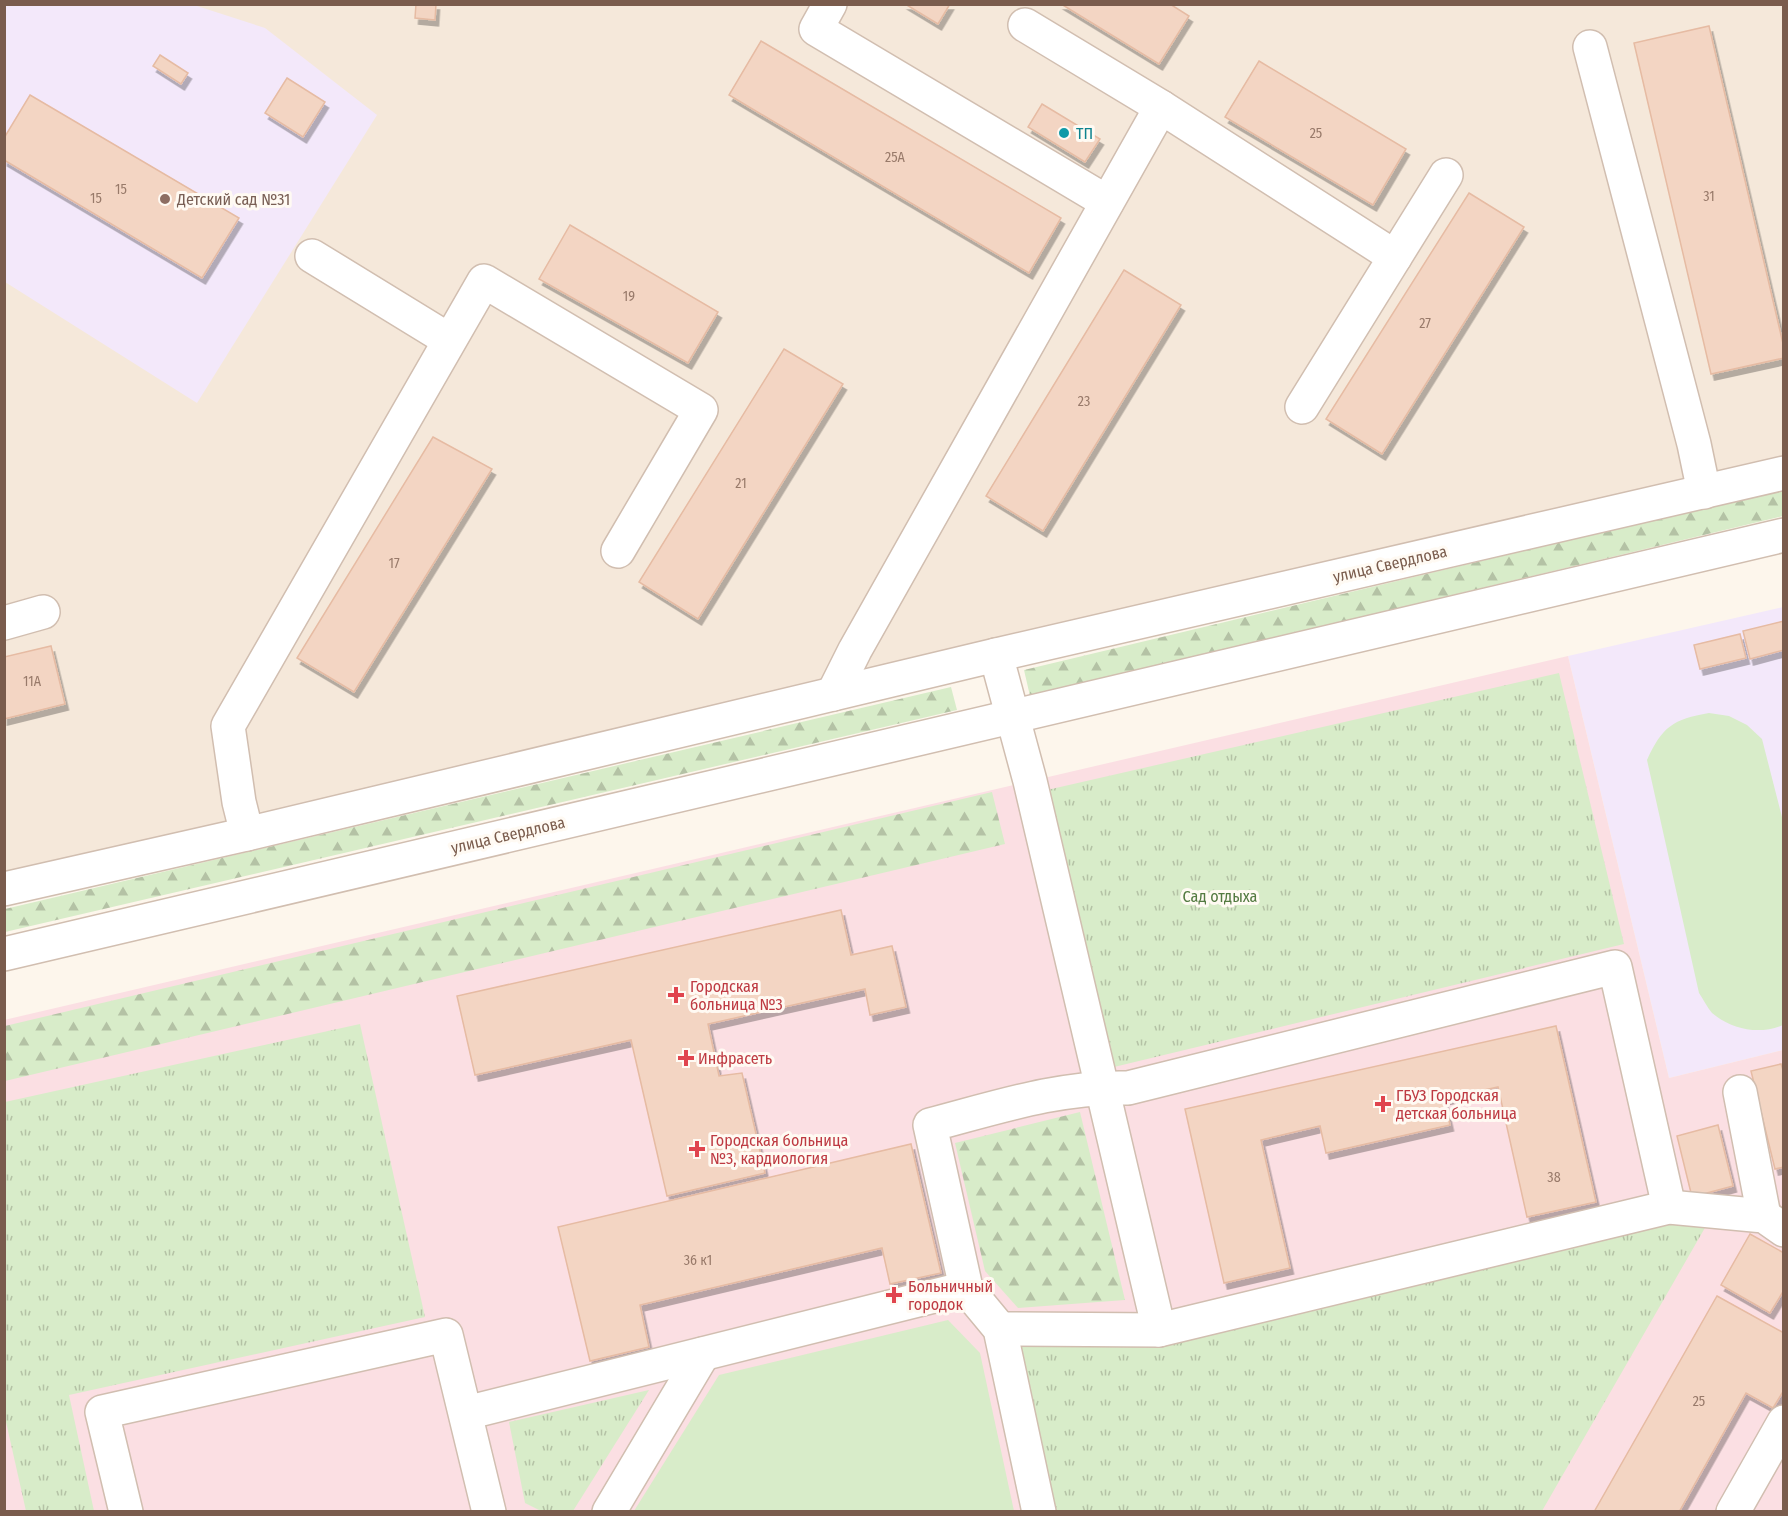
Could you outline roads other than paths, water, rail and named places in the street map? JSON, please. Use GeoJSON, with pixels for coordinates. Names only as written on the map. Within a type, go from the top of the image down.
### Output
{"type":"FeatureCollection","features":[{"type":"Feature","properties":{"kind":"street"},"geometry":{"type":"LineString","coordinates":[[830,4],[816,28],[1107,202]]}},
{"type":"Feature","properties":{"kind":"street"},"geometry":{"type":"LineString","coordinates":[[1025,25],[1161,107],[1395,257]]}},
{"type":"Feature","properties":{"kind":"street"},"geometry":{"type":"LineString","coordinates":[[1590,47],[1691,432],[1704,492]]}},
{"type":"Feature","properties":{"kind":"street"},"geometry":{"type":"LineString","coordinates":[[833,693],[855,650],[1161,107]]}},
{"type":"Feature","properties":{"kind":"street"},"geometry":{"type":"LineString","coordinates":[[1302,407],[1446,175]]}},
{"type":"Feature","properties":{"kind":"street"},"geometry":{"type":"LineString","coordinates":[[312,256],[449,340]]}},
{"type":"Feature","properties":{"kind":"street"},"geometry":{"type":"LineString","coordinates":[[247,834],[239,802],[228,726],[484,281],[701,410],[618,551]]}},
{"type":"Feature","properties":{"kind":"street","name":"улица Свердлова"},"geometry":{"type":"LineString","coordinates":[[4,889],[247,834],[833,693],[1784,473]]}},
{"type":"Feature","properties":{"kind":"street","name":"улица Свердлова"},"geometry":{"type":"LineString","coordinates":[[4,954],[1784,536]]}},
{"type":"Feature","properties":{"kind":"street"},"geometry":{"type":"LineString","coordinates":[[4,623],[44,612]]}},
{"type":"Feature","properties":{"kind":"street"},"geometry":{"type":"LineString","coordinates":[[996,655],[1030,781],[1159,1330]]}},
{"type":"Feature","properties":{"kind":"street"},"geometry":{"type":"LineString","coordinates":[[1039,1512],[1000,1329],[966,1288],[930,1125],[1059,1092],[1102,1087],[1128,1088],[1615,967],[1669,1207]]}},
{"type":"Feature","properties":{"kind":"street"},"geometry":{"type":"LineString","coordinates":[[1000,1329],[1159,1330],[1669,1207],[1774,1223],[1740,1092]]}},
{"type":"Feature","properties":{"kind":"street"},"geometry":{"type":"LineString","coordinates":[[466,1413],[966,1288]]}},
{"type":"Feature","properties":{"kind":"street"},"geometry":{"type":"LineString","coordinates":[[126,1512],[102,1412],[446,1335],[489,1512]]}},
{"type":"Feature","properties":{"kind":"street"},"geometry":{"type":"LineString","coordinates":[[609,1512],[703,1354]]}},
{"type":"Feature","properties":{"kind":"street"},"geometry":{"type":"LineString","coordinates":[[1733,1512],[1784,1422]]}},
{"type":"Feature","properties":{"kind":"place","name":"ТП"},"geometry":{"type":"Point","coordinates":[1064,133]}},
{"type":"Feature","properties":{"kind":"place","name":"Детский сад №31"},"geometry":{"type":"Point","coordinates":[165,199]}},
{"type":"Feature","properties":{"kind":"place","name":"Городская больница №3"},"geometry":{"type":"Point","coordinates":[676,995]}},
{"type":"Feature","properties":{"kind":"place","name":"Инфрасеть"},"geometry":{"type":"Point","coordinates":[686,1058]}},
{"type":"Feature","properties":{"kind":"place","name":"ГБУЗ Городская детская больница"},"geometry":{"type":"Point","coordinates":[1383,1104]}},
{"type":"Feature","properties":{"kind":"place","name":"Городская больница №3, кардиология"},"geometry":{"type":"Point","coordinates":[697,1149]}},
{"type":"Feature","properties":{"kind":"place","name":"Больничный городок"},"geometry":{"type":"Point","coordinates":[894,1295]}},
{"type":"Feature","properties":{"kind":"park label","name":"Сад отдыха"},"geometry":{"type":"Point","coordinates":[1220,896]}}]}
